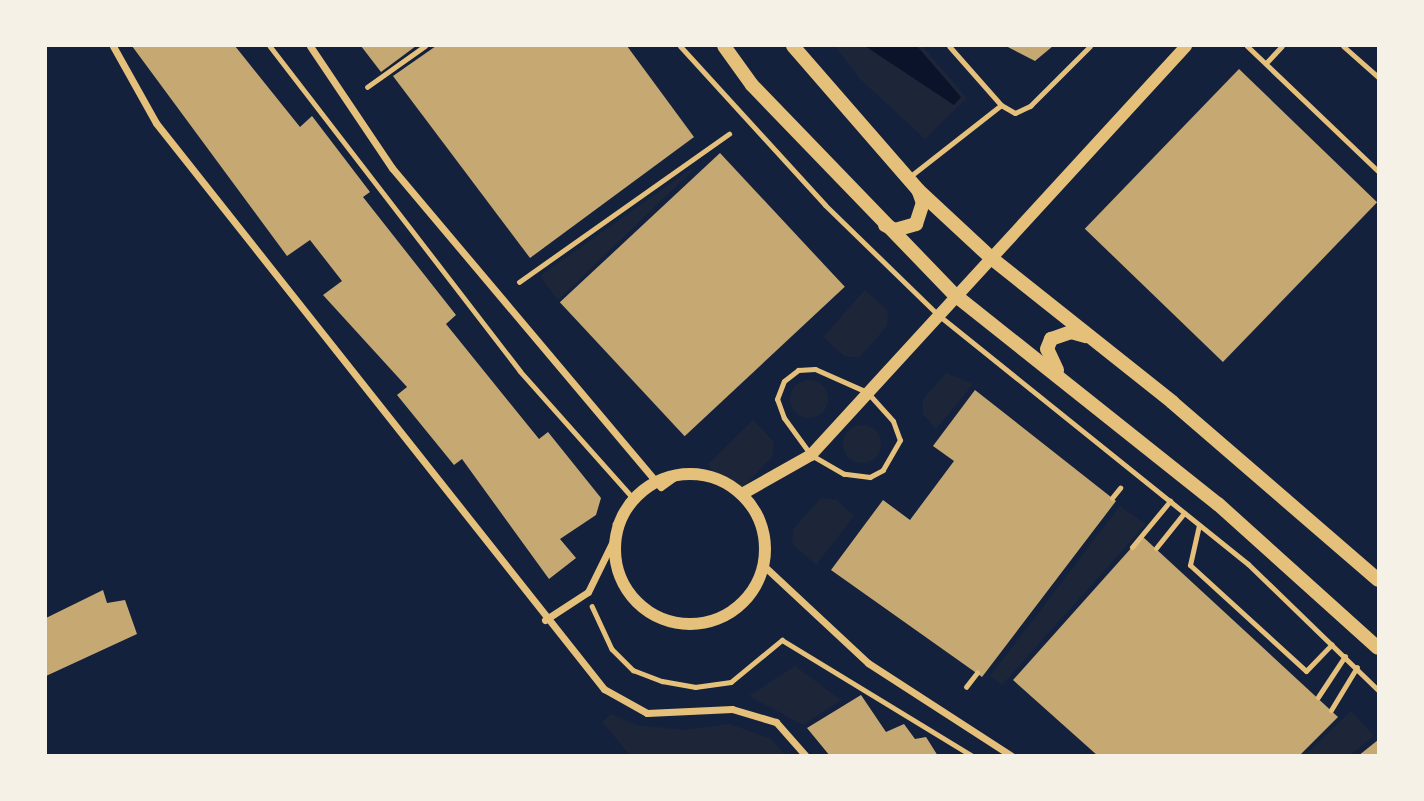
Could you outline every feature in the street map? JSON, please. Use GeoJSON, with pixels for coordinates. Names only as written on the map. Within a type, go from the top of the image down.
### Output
{"type":"FeatureCollection","features":[{"type":"Feature","properties":{"kind":"main road"},"geometry":{"type":"LineString","coordinates":[[724,46],[752,85],[955,295],[1262,541],[1378,648]]}},
{"type":"Feature","properties":{"kind":"main road"},"geometry":{"type":"LineString","coordinates":[[793,46],[918,190],[989,257],[1089,337],[1378,580]]}},
{"type":"Feature","properties":{"kind":"main road"},"geometry":{"type":"LineString","coordinates":[[884,224],[895,230],[916,224],[923,203],[918,190]]}},
{"type":"Feature","properties":{"kind":"main road"},"geometry":{"type":"LineString","coordinates":[[1060,377],[1047,349],[1051,339],[1071,331],[1089,337]]}},
{"type":"Feature","properties":{"kind":"street"},"geometry":{"type":"LineString","coordinates":[[113,46],[156,123],[545,621],[621,701],[648,713],[732,709],[776,722],[806,755]]}},
{"type":"Feature","properties":{"kind":"street"},"geometry":{"type":"LineString","coordinates":[[310,46],[392,168],[661,487],[679,474]]}},
{"type":"Feature","properties":{"kind":"street"},"geometry":{"type":"LineString","coordinates":[[742,494],[811,455],[989,257],[1186,46]]}},
{"type":"Feature","properties":{"kind":"street"},"geometry":{"type":"LineString","coordinates":[[545,621],[588,593],[611,536],[637,494],[679,474],[703,474],[742,494],[767,541],[763,565],[742,602],[724,616],[679,624],[657,617],[630,594],[615,561],[611,536]]}},
{"type":"Feature","properties":{"kind":"street"},"geometry":{"type":"LineString","coordinates":[[763,565],[868,663],[1012,755]]}},
{"type":"Feature","properties":{"kind":"lane"},"geometry":{"type":"LineString","coordinates":[[680,46],[825,205],[937,314],[1199,525],[1332,643],[1378,690]]}},
{"type":"Feature","properties":{"kind":"lane"},"geometry":{"type":"LineString","coordinates":[[949,46],[1001,105],[1016,113],[1030,106],[1090,46]]}},
{"type":"Feature","properties":{"kind":"lane"},"geometry":{"type":"LineString","coordinates":[[1247,46],[1378,171]]}},
{"type":"Feature","properties":{"kind":"lane"},"geometry":{"type":"LineString","coordinates":[[1266,63],[1282,46]]}},
{"type":"Feature","properties":{"kind":"lane"},"geometry":{"type":"LineString","coordinates":[[1343,46],[1378,77]]}},
{"type":"Feature","properties":{"kind":"lane"},"geometry":{"type":"LineString","coordinates":[[908,178],[1001,105]]}},
{"type":"Feature","properties":{"kind":"lane"},"geometry":{"type":"LineString","coordinates":[[815,369],[867,392],[893,421],[900,440],[889,464],[870,477],[858,477],[811,455],[777,399],[784,381],[798,370],[815,369]]}},
{"type":"Feature","properties":{"kind":"lane"},"geometry":{"type":"LineString","coordinates":[[1132,547],[1170,501]]}},
{"type":"Feature","properties":{"kind":"lane"},"geometry":{"type":"LineString","coordinates":[[1156,548],[1184,513]]}},
{"type":"Feature","properties":{"kind":"lane"},"geometry":{"type":"LineString","coordinates":[[1199,525],[1190,565],[1306,671],[1332,643]]}},
{"type":"Feature","properties":{"kind":"lane"},"geometry":{"type":"LineString","coordinates":[[1318,697],[1345,656]]}},
{"type":"Feature","properties":{"kind":"lane"},"geometry":{"type":"LineString","coordinates":[[1331,710],[1357,667]]}},
{"type":"Feature","properties":{"kind":"path"},"geometry":{"type":"LineString","coordinates":[[270,46],[520,371],[634,499],[611,536]]}},
{"type":"Feature","properties":{"kind":"path"},"geometry":{"type":"LineString","coordinates":[[367,88],[425,46]]}},
{"type":"Feature","properties":{"kind":"path"},"geometry":{"type":"LineString","coordinates":[[519,282],[729,134]]}},
{"type":"Feature","properties":{"kind":"path"},"geometry":{"type":"LineString","coordinates":[[1112,498],[1120,488]]}},
{"type":"Feature","properties":{"kind":"path"},"geometry":{"type":"LineString","coordinates":[[588,593],[612,649],[634,670],[695,687],[731,682],[782,640],[973,755]]}},
{"type":"Feature","properties":{"kind":"path"},"geometry":{"type":"LineString","coordinates":[[966,687],[977,673]]}},
{"type":"Feature","properties":{"kind":"shaded area"},"geometry":{"type":"Polygon","coordinates":[[[835,46],[922,46],[967,98],[925,139],[861,80],[835,46]]]}},
{"type":"Feature","properties":{"kind":"shaded area"},"geometry":{"type":"Polygon","coordinates":[[[865,46],[917,46],[961,97],[954,105],[865,46]]]}},
{"type":"Feature","properties":{"kind":"shaded area"},"geometry":{"type":"Polygon","coordinates":[[[691,169],[692,171],[558,300],[540,276],[691,169]]]}},
{"type":"Feature","properties":{"kind":"shaded area"},"geometry":{"type":"Polygon","coordinates":[[[865,290],[888,311],[887,326],[859,358],[844,356],[823,337],[865,290]]]}},
{"type":"Feature","properties":{"kind":"shaded area"},"geometry":{"type":"Polygon","coordinates":[[[946,373],[973,384],[936,429],[923,414],[923,399],[946,373]]]}},
{"type":"Feature","properties":{"kind":"shaded area"},"geometry":{"type":"Polygon","coordinates":[[[809,380],[823,385],[828,399],[823,413],[809,418],[795,413],[790,399],[795,385],[809,380]]]}},
{"type":"Feature","properties":{"kind":"shaded area"},"geometry":{"type":"Polygon","coordinates":[[[753,420],[774,442],[772,457],[743,487],[728,485],[707,465],[753,420]]]}},
{"type":"Feature","properties":{"kind":"shaded area"},"geometry":{"type":"Polygon","coordinates":[[[862,425],[876,430],[881,444],[876,458],[862,463],[848,458],[843,444],[848,430],[862,425]]]}},
{"type":"Feature","properties":{"kind":"shaded area"},"geometry":{"type":"Polygon","coordinates":[[[821,498],[837,500],[854,516],[816,565],[792,544],[793,529],[821,498]]]}},
{"type":"Feature","properties":{"kind":"shaded area"},"geometry":{"type":"Polygon","coordinates":[[[1120,506],[1146,524],[1002,685],[990,676],[1120,506]]]}},
{"type":"Feature","properties":{"kind":"shaded area"},"geometry":{"type":"Polygon","coordinates":[[[795,666],[841,700],[803,725],[749,696],[795,666]]]}},
{"type":"Feature","properties":{"kind":"shaded area"},"geometry":{"type":"Polygon","coordinates":[[[1351,711],[1374,736],[1350,755],[1305,755],[1351,711]]]}},
{"type":"Feature","properties":{"kind":"shaded area"},"geometry":{"type":"Polygon","coordinates":[[[611,714],[636,725],[685,730],[730,724],[771,739],[785,755],[630,755],[602,722],[611,714]]]}},
{"type":"Feature","properties":{"kind":"building"},"geometry":{"type":"Polygon","coordinates":[[[132,46],[235,46],[300,127],[312,116],[370,192],[363,197],[456,315],[446,324],[539,439],[548,432],[601,498],[596,515],[560,539],[576,558],[549,579],[462,459],[454,465],[397,395],[407,387],[323,295],[342,281],[310,240],[287,256],[132,46]]]}},
{"type":"Feature","properties":{"kind":"building"},"geometry":{"type":"Polygon","coordinates":[[[361,46],[416,46],[381,72],[361,46]]]}},
{"type":"Feature","properties":{"kind":"building"},"geometry":{"type":"Polygon","coordinates":[[[436,46],[627,46],[694,137],[530,258],[393,76],[436,46]]]}},
{"type":"Feature","properties":{"kind":"building"},"geometry":{"type":"Polygon","coordinates":[[[1006,46],[1053,46],[1035,61],[1006,46]]]}},
{"type":"Feature","properties":{"kind":"building"},"geometry":{"type":"Polygon","coordinates":[[[1239,69],[1377,202],[1223,362],[1085,229],[1239,69]]]}},
{"type":"Feature","properties":{"kind":"building"},"geometry":{"type":"Polygon","coordinates":[[[720,153],[845,287],[685,436],[560,302],[720,153]]]}},
{"type":"Feature","properties":{"kind":"building"},"geometry":{"type":"Polygon","coordinates":[[[975,390],[1116,501],[982,677],[831,570],[883,500],[910,520],[954,461],[933,446],[975,390]]]}},
{"type":"Feature","properties":{"kind":"building"},"geometry":{"type":"Polygon","coordinates":[[[1142,536],[1338,717],[1299,756],[1098,756],[1013,680],[1142,536]]]}},
{"type":"Feature","properties":{"kind":"building"},"geometry":{"type":"Polygon","coordinates":[[[103,590],[107,603],[125,600],[137,634],[46,676],[46,618],[103,590]]]}},
{"type":"Feature","properties":{"kind":"building"},"geometry":{"type":"Polygon","coordinates":[[[861,695],[886,732],[904,724],[915,739],[926,737],[938,756],[830,756],[807,728],[861,695]]]}},
{"type":"Feature","properties":{"kind":"building"},"geometry":{"type":"Polygon","coordinates":[[[1378,740],[1378,756],[1358,756],[1378,740]]]}}]}
